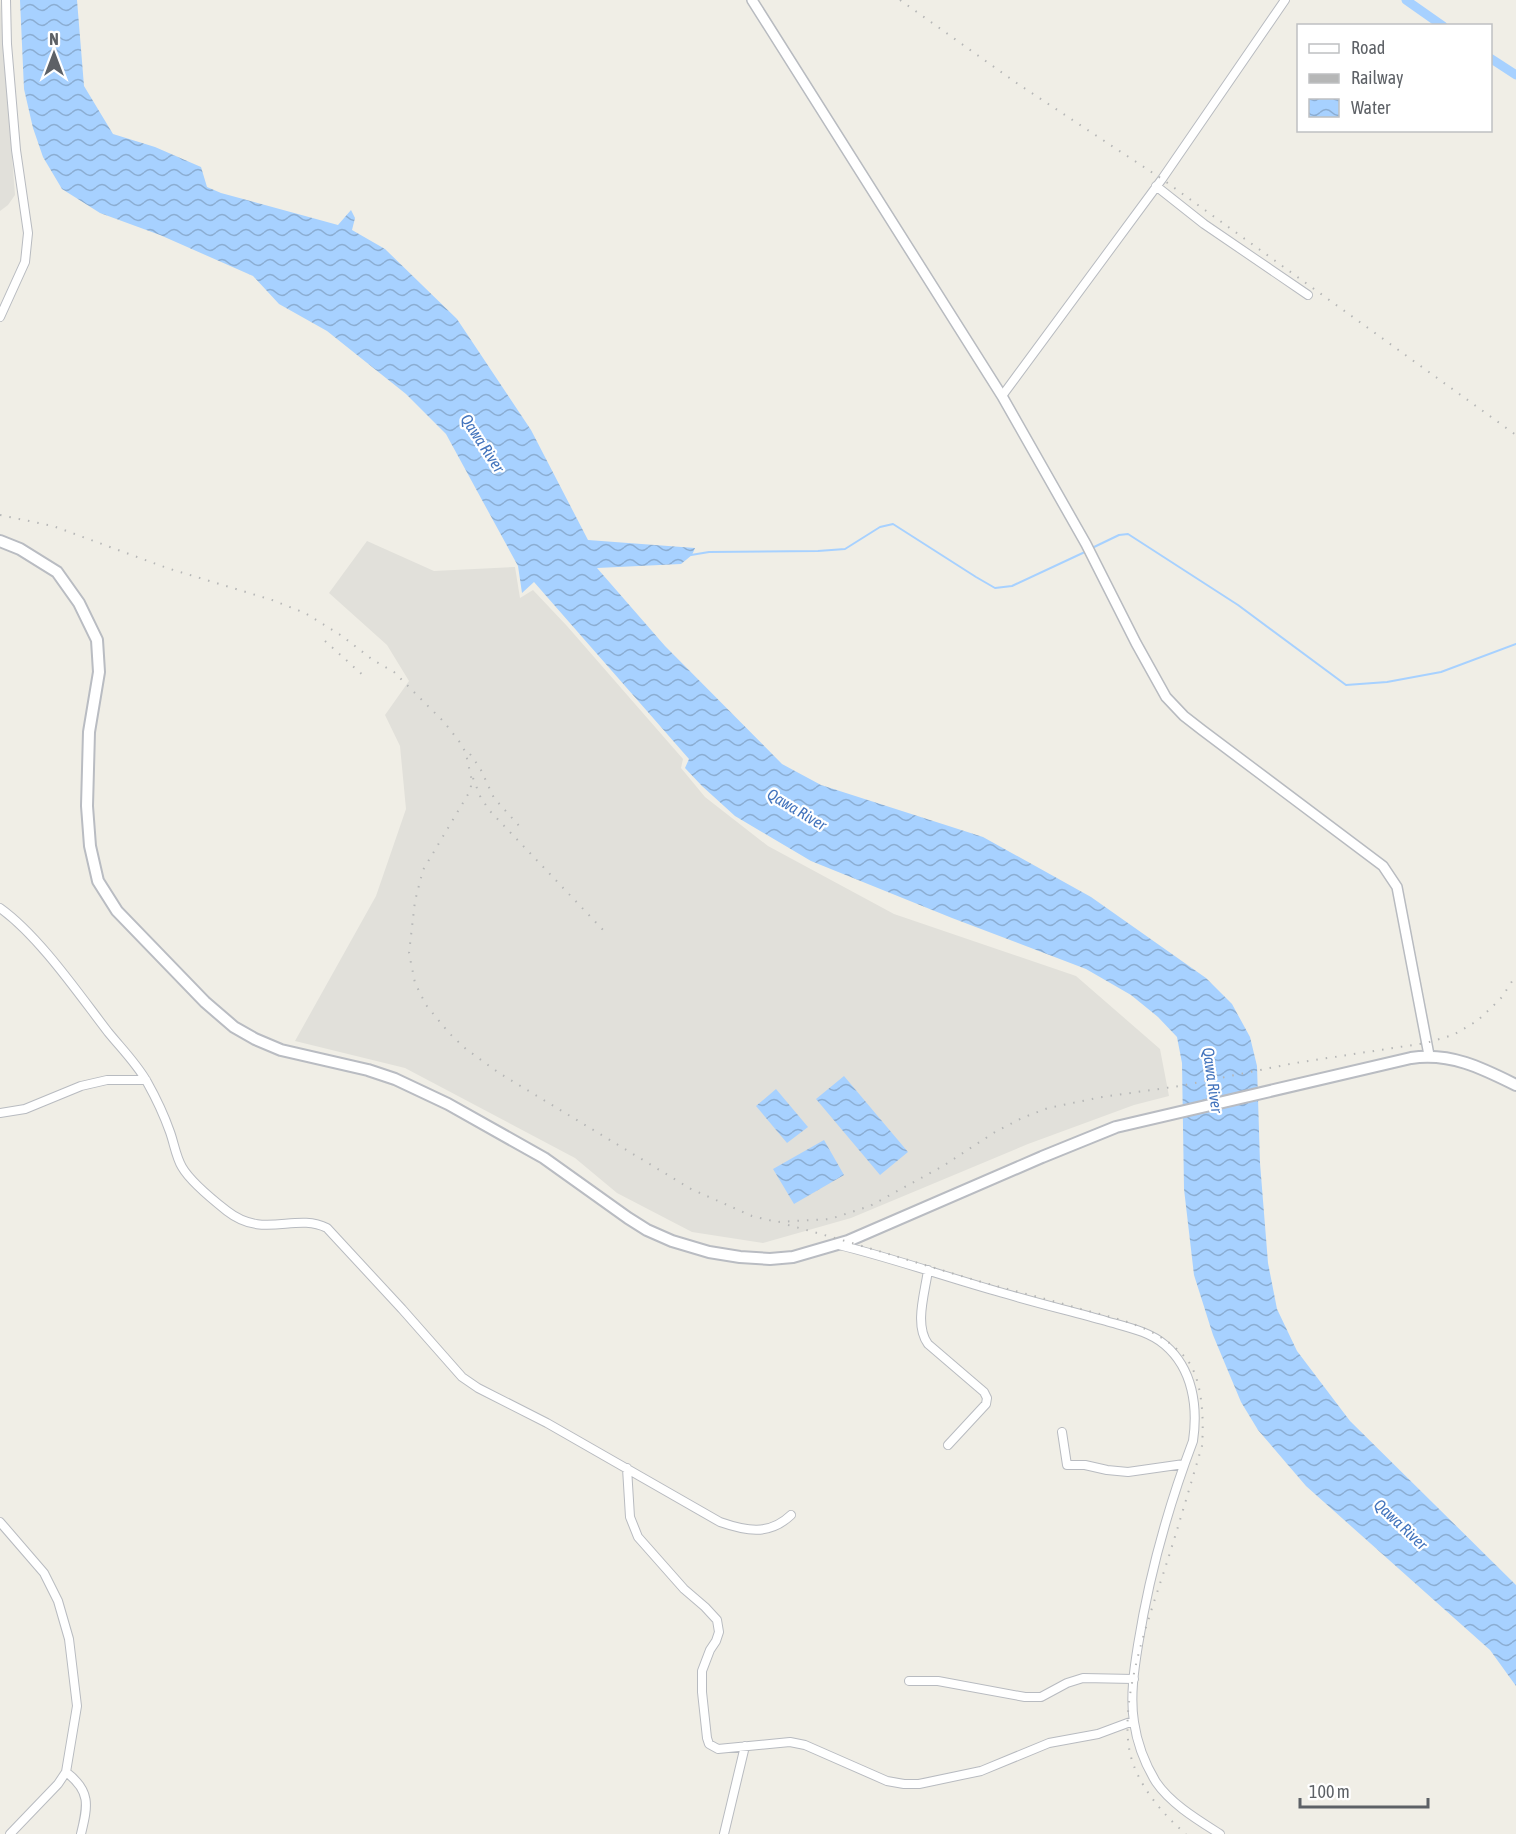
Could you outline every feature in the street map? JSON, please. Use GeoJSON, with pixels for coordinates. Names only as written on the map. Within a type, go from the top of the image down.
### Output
{"type":"FeatureCollection","features":[{"type":"Feature","properties":{"kind":"main road"},"geometry":{"type":"LineString","coordinates":[[0,541],[20,549],[57,572],[79,603],[97,640],[99,672],[89,732],[87,806],[90,846],[98,881],[117,911],[212,1008],[234,1027],[281,1050],[377,1073],[448,1104],[544,1158],[646,1230],[672,1241],[709,1252],[770,1259],[793,1257],[837,1245],[1093,1136],[1126,1125],[1429,1055],[1468,1063],[1516,1085]]}},
{"type":"Feature","properties":{"kind":"street"},"geometry":{"type":"LineString","coordinates":[[0,317],[25,262],[28,232],[16,150],[7,44],[6,0]]}},
{"type":"Feature","properties":{"kind":"street"},"geometry":{"type":"LineString","coordinates":[[752,0],[1002,396],[1086,544],[1166,697],[1184,716],[1383,866],[1397,886],[1429,1055]]}},
{"type":"Feature","properties":{"kind":"street"},"geometry":{"type":"LineString","coordinates":[[1002,396],[1156,186],[1285,0]]}},
{"type":"Feature","properties":{"kind":"street"},"geometry":{"type":"LineString","coordinates":[[1156,186],[1204,224],[1308,295]]}},
{"type":"Feature","properties":{"kind":"street"},"geometry":{"type":"LineString","coordinates":[[0,908],[33,939],[146,1080],[165,1118],[180,1164],[187,1174],[227,1211],[241,1220],[256,1225],[278,1226],[311,1222],[327,1228],[462,1377],[720,1522],[743,1530],[773,1527],[784,1522],[791,1515]]}},
{"type":"Feature","properties":{"kind":"street"},"geometry":{"type":"LineString","coordinates":[[0,1113],[25,1109],[81,1086],[107,1080],[146,1080]]}},
{"type":"Feature","properties":{"kind":"street"},"geometry":{"type":"LineString","coordinates":[[837,1245],[1126,1327],[1153,1336],[1175,1356],[1185,1373],[1195,1404],[1193,1441],[1154,1567],[1142,1623],[1134,1679],[1133,1721],[1146,1762],[1157,1784],[1179,1805],[1220,1834]]}},
{"type":"Feature","properties":{"kind":"street"},"geometry":{"type":"LineString","coordinates":[[928,1270],[921,1335],[928,1344],[984,1392],[987,1398],[986,1404],[948,1445]]}},
{"type":"Feature","properties":{"kind":"street"},"geometry":{"type":"LineString","coordinates":[[1062,1432],[1067,1465],[1086,1465],[1128,1472],[1184,1464]]}},
{"type":"Feature","properties":{"kind":"street"},"geometry":{"type":"LineString","coordinates":[[627,1468],[630,1517],[638,1537],[684,1589],[717,1620],[719,1632],[702,1671],[707,1738],[709,1744],[718,1749],[790,1742],[805,1745],[887,1781],[919,1784],[981,1771],[1048,1743],[1098,1734],[1133,1721]]}},
{"type":"Feature","properties":{"kind":"street"},"geometry":{"type":"LineString","coordinates":[[0,1522],[44,1573],[58,1601],[69,1639],[77,1706],[72,1725],[66,1772],[58,1784],[10,1834]]}},
{"type":"Feature","properties":{"kind":"street"},"geometry":{"type":"LineString","coordinates":[[909,1681],[938,1681],[1025,1697],[1041,1696],[1083,1678],[1134,1679]]}},
{"type":"Feature","properties":{"kind":"street"},"geometry":{"type":"LineString","coordinates":[[724,1834],[745,1746]]}},
{"type":"Feature","properties":{"kind":"street"},"geometry":{"type":"LineString","coordinates":[[66,1772],[79,1782],[85,1791],[85,1816],[81,1834]]}},
{"type":"Feature","properties":{"kind":"shaded area"},"geometry":{"type":"Polygon","coordinates":[[[0,0],[15,195],[0,211],[0,0]]]}},
{"type":"Feature","properties":{"kind":"shaded area"},"geometry":{"type":"Polygon","coordinates":[[[367,541],[434,571],[515,567],[520,598],[533,590],[567,626],[683,759],[681,768],[705,797],[768,846],[894,914],[1076,976],[1160,1049],[1169,1096],[1134,1105],[1028,1144],[851,1218],[763,1243],[692,1232],[617,1193],[575,1158],[405,1068],[295,1041],[376,896],[406,809],[400,746],[385,715],[409,681],[387,645],[329,593],[367,541]]]}},
{"type":"Feature","properties":{"kind":"water","name":"Qawa River"},"geometry":{"type":"Polygon","coordinates":[[[20,0],[77,0],[84,86],[113,134],[155,147],[201,167],[207,187],[221,193],[338,225],[351,210],[355,218],[352,230],[385,249],[457,319],[531,430],[588,540],[695,548],[692,555],[681,564],[597,568],[665,646],[782,764],[821,785],[983,837],[1091,897],[1206,978],[1232,1004],[1250,1037],[1257,1066],[1260,1163],[1268,1263],[1277,1309],[1297,1351],[1350,1421],[1516,1585],[1516,1686],[1490,1650],[1306,1486],[1258,1430],[1241,1402],[1213,1335],[1194,1275],[1184,1189],[1182,1063],[1177,1037],[1158,1017],[1131,995],[1086,969],[811,861],[735,816],[685,768],[689,759],[534,582],[522,593],[518,566],[446,434],[406,394],[327,331],[279,304],[253,276],[160,235],[100,213],[62,189],[43,157],[33,128],[24,89],[20,0]]]}},
{"type":"Feature","properties":{"kind":"water"},"geometry":{"type":"Polygon","coordinates":[[[844,1076],[908,1152],[880,1175],[816,1099],[844,1076]]]}},
{"type":"Feature","properties":{"kind":"water"},"geometry":{"type":"Polygon","coordinates":[[[776,1089],[808,1127],[787,1143],[756,1106],[776,1089]]]}},
{"type":"Feature","properties":{"kind":"water"},"geometry":{"type":"Polygon","coordinates":[[[824,1140],[844,1175],[794,1204],[773,1169],[824,1140]]]}},
{"type":"Feature","properties":{"kind":"waterway"},"geometry":{"type":"LineString","coordinates":[[1406,0],[1440,24]]}},
{"type":"Feature","properties":{"kind":"waterway"},"geometry":{"type":"LineString","coordinates":[[1492,59],[1516,75]]}},
{"type":"Feature","properties":{"kind":"waterway"},"geometry":{"type":"LineString","coordinates":[[691,555],[709,552],[845,549],[880,527],[893,524],[995,588],[1012,586],[1087,551]]}},
{"type":"Feature","properties":{"kind":"waterway"},"geometry":{"type":"LineString","coordinates":[[1092,548],[1119,535],[1128,534],[1238,605],[1346,685],[1387,682],[1441,672],[1516,644]]}},
{"type":"Feature","properties":{"kind":"railway"},"geometry":{"type":"LineString","coordinates":[[900,0],[1018,84],[1162,179],[1516,435]]}},
{"type":"Feature","properties":{"kind":"railway"},"geometry":{"type":"LineString","coordinates":[[0,515],[53,526],[167,568],[272,600],[305,613],[394,672],[444,722],[462,745],[472,781],[470,791],[423,870],[415,901],[409,953],[415,983],[426,1005],[449,1033],[466,1049],[499,1073],[691,1189],[752,1216],[777,1222],[830,1219],[870,1206],[943,1166],[995,1132],[1048,1108],[1102,1097],[1180,1086],[1295,1063],[1426,1043],[1453,1035],[1477,1021],[1491,1008],[1502,997],[1516,975]]}},
{"type":"Feature","properties":{"kind":"railway"},"geometry":{"type":"LineString","coordinates":[[325,641],[366,678]]}},
{"type":"Feature","properties":{"kind":"railway"},"geometry":{"type":"LineString","coordinates":[[470,754],[480,768],[494,798],[522,829]]}},
{"type":"Feature","properties":{"kind":"railway"},"geometry":{"type":"LineString","coordinates":[[473,778],[489,810],[606,933]]}},
{"type":"Feature","properties":{"kind":"railway"},"geometry":{"type":"LineString","coordinates":[[788,1225],[1122,1320],[1160,1337],[1172,1345],[1190,1363],[1201,1398],[1202,1446],[1138,1656],[1128,1707],[1127,1731],[1133,1765],[1144,1787],[1168,1817],[1186,1834]]}}]}
